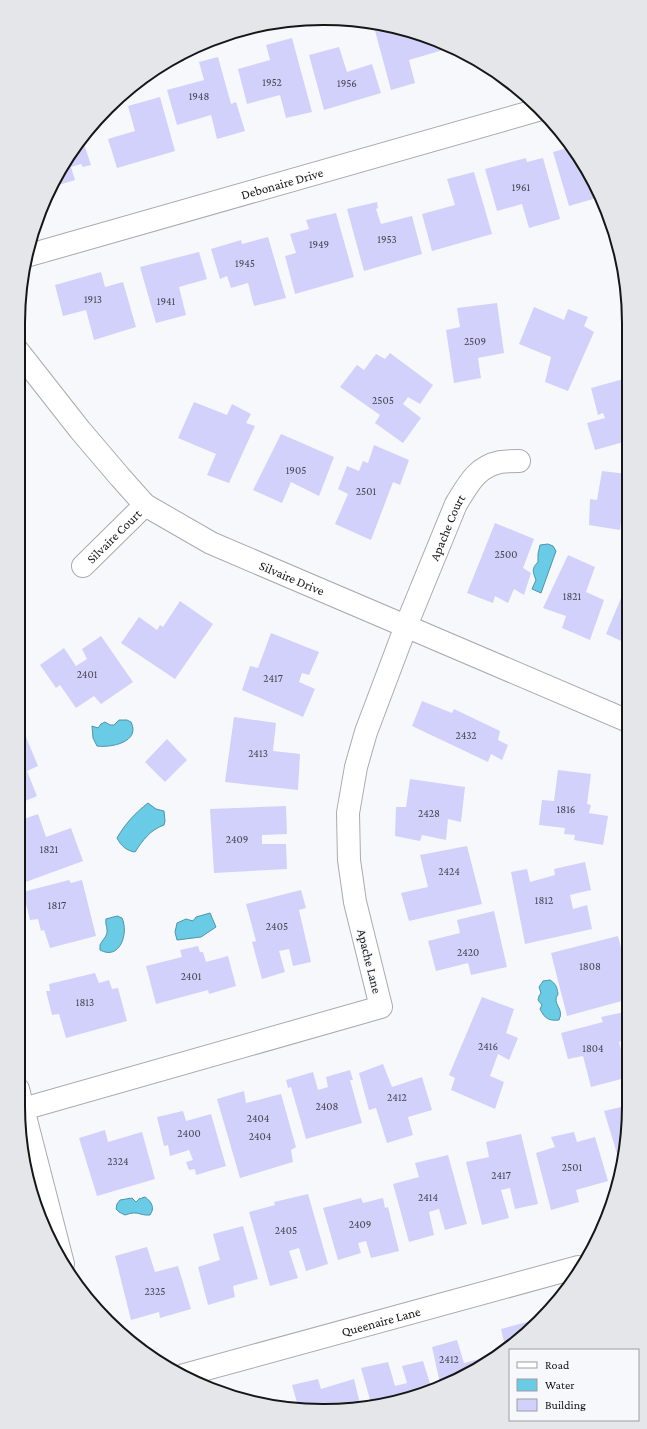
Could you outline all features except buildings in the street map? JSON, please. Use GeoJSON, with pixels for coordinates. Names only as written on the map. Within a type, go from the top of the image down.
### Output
{"type":"FeatureCollection","features":[{"type":"Feature","properties":{"kind":"street","name":"Debonaire Drive"},"geometry":{"type":"LineString","coordinates":[[33,254],[534,111]]}},
{"type":"Feature","properties":{"kind":"street","name":"Silvaire Drive"},"geometry":{"type":"LineString","coordinates":[[25,360],[85,436],[145,505],[211,543],[622,718]]}},
{"type":"Feature","properties":{"kind":"street","name":"Apache Court"},"geometry":{"type":"LineString","coordinates":[[406,626],[456,504],[467,487],[480,470],[500,462],[519,461]]}},
{"type":"Feature","properties":{"kind":"street","name":"Silvaire Court"},"geometry":{"type":"LineString","coordinates":[[83,566],[145,505]]}},
{"type":"Feature","properties":{"kind":"street","name":"Apache Lane"},"geometry":{"type":"LineString","coordinates":[[25,1098],[381,1007],[355,902],[349,860],[348,813],[356,767],[366,732],[406,626]]}},
{"type":"Feature","properties":{"kind":"street"},"geometry":{"type":"LineString","coordinates":[[26,1117],[57,1239]]}},
{"type":"Feature","properties":{"kind":"street","name":"Queenaire Lane"},"geometry":{"type":"LineString","coordinates":[[191,1373],[574,1268]]}},
{"type":"Feature","properties":{"kind":"water"},"geometry":{"type":"Polygon","coordinates":[[[548,544],[553,546],[556,551],[541,593],[532,589],[536,580],[533,573],[538,562],[540,545],[548,544]]]}},
{"type":"Feature","properties":{"kind":"water"},"geometry":{"type":"Polygon","coordinates":[[[119,720],[127,720],[131,722],[133,729],[132,734],[128,739],[117,745],[97,746],[93,738],[92,726],[98,728],[105,722],[110,725],[114,725],[119,720]]]}},
{"type":"Feature","properties":{"kind":"water"},"geometry":{"type":"Polygon","coordinates":[[[148,803],[156,809],[164,811],[164,825],[151,833],[135,852],[129,851],[122,846],[117,838],[123,828],[148,803]]]}},
{"type":"Feature","properties":{"kind":"water"},"geometry":{"type":"Polygon","coordinates":[[[210,913],[216,927],[201,937],[177,940],[175,932],[177,923],[186,919],[193,921],[196,917],[210,913]]]}},
{"type":"Feature","properties":{"kind":"water"},"geometry":{"type":"Polygon","coordinates":[[[117,916],[122,918],[124,924],[121,944],[118,949],[113,952],[100,950],[100,945],[107,932],[106,919],[117,916]]]}},
{"type":"Feature","properties":{"kind":"water"},"geometry":{"type":"Polygon","coordinates":[[[550,980],[555,984],[557,989],[558,994],[556,1001],[560,1012],[559,1020],[548,1019],[540,1009],[542,1005],[538,1000],[541,993],[539,987],[543,981],[550,980]]]}},
{"type":"Feature","properties":{"kind":"water"},"geometry":{"type":"Polygon","coordinates":[[[145,1197],[152,1205],[152,1212],[150,1215],[133,1213],[125,1215],[116,1209],[120,1200],[132,1198],[136,1202],[145,1197]]]}}]}
